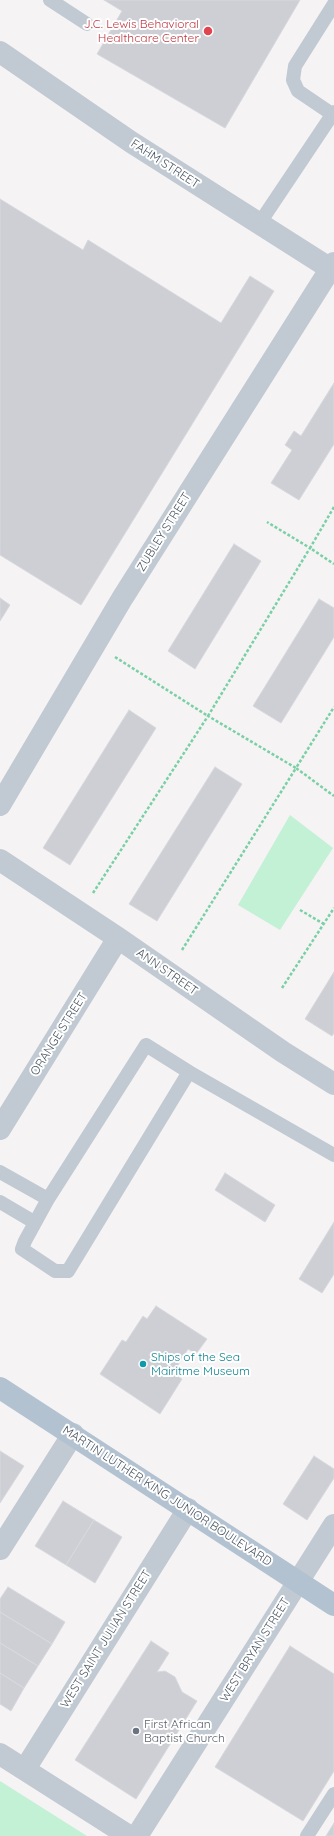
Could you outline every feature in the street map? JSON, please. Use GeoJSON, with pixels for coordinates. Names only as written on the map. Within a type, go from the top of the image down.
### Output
{"type":"FeatureCollection","features":[{"type":"Feature","properties":{"kind":"main road","name":"MARTIN LUTHER KING JUNIOR BOULEVARD"},"geometry":{"type":"LineString","coordinates":[[0,1388],[334,1605]]}},
{"type":"Feature","properties":{"kind":"street","name":"FAHM STREET"},"geometry":{"type":"LineString","coordinates":[[0,52],[131,142],[259,224],[333,268]]}},
{"type":"Feature","properties":{"kind":"street","name":"ZUBLEY STREET"},"geometry":{"type":"LineString","coordinates":[[0,805],[123,597],[333,268]]}},
{"type":"Feature","properties":{"kind":"street","name":"ANN STREET"},"geometry":{"type":"LineString","coordinates":[[0,860],[118,938],[283,1052],[334,1084]]}},
{"type":"Feature","properties":{"kind":"street","name":"ORANGE STREET"},"geometry":{"type":"LineString","coordinates":[[0,1129],[118,938]]}},
{"type":"Feature","properties":{"kind":"street"},"geometry":{"type":"LineString","coordinates":[[0,1549],[73,1434]]}},
{"type":"Feature","properties":{"kind":"street","name":"WEST SAINT JULIAN STREET"},"geometry":{"type":"LineString","coordinates":[[25,1769],[188,1509]]}},
{"type":"Feature","properties":{"kind":"street","name":"WEST BRYAN STREET"},"geometry":{"type":"LineString","coordinates":[[137,1836],[334,1525]]}},
{"type":"Feature","properties":{"kind":"street"},"geometry":{"type":"LineString","coordinates":[[0,1754],[130,1836]]}},
{"type":"Feature","properties":{"kind":"lane"},"geometry":{"type":"LineString","coordinates":[[50,0],[87,24]]}},
{"type":"Feature","properties":{"kind":"lane"},"geometry":{"type":"LineString","coordinates":[[259,224],[333,113],[298,91],[293,80],[295,66],[334,4]]}},
{"type":"Feature","properties":{"kind":"lane"},"geometry":{"type":"LineString","coordinates":[[189,1072],[68,1271],[55,1271],[22,1249],[34,1222],[146,1045],[189,1072],[334,1155]]}},
{"type":"Feature","properties":{"kind":"lane"},"geometry":{"type":"LineString","coordinates":[[0,1172],[48,1199]]}},
{"type":"Feature","properties":{"kind":"lane"},"geometry":{"type":"LineString","coordinates":[[0,1202],[34,1222]]}},
{"type":"Feature","properties":{"kind":"lane"},"geometry":{"type":"LineString","coordinates":[[307,1836],[334,1794]]}},
{"type":"Feature","properties":{"kind":"path"},"geometry":{"type":"LineString","coordinates":[[91,896],[208,716],[334,507]]}},
{"type":"Feature","properties":{"kind":"path"},"geometry":{"type":"LineString","coordinates":[[267,522],[334,564]]}},
{"type":"Feature","properties":{"kind":"path"},"geometry":{"type":"LineString","coordinates":[[114,656],[208,716],[296,768],[334,796]]}},
{"type":"Feature","properties":{"kind":"path"},"geometry":{"type":"LineString","coordinates":[[182,950],[334,707]]}},
{"type":"Feature","properties":{"kind":"path"},"geometry":{"type":"LineString","coordinates":[[282,988],[334,908]]}},
{"type":"Feature","properties":{"kind":"path"},"geometry":{"type":"LineString","coordinates":[[300,910],[324,924]]}},
{"type":"Feature","properties":{"kind":"green space"},"geometry":{"type":"Polygon","coordinates":[[[290,815],[333,848],[280,930],[238,905],[290,815]]]}},
{"type":"Feature","properties":{"kind":"green space"},"geometry":{"type":"Polygon","coordinates":[[[0,1781],[87,1836],[0,1836],[0,1781]]]}},
{"type":"Feature","properties":{"kind":"building"},"geometry":{"type":"Polygon","coordinates":[[[104,0],[300,0],[225,128],[97,54],[122,11],[104,0]]]}},
{"type":"Feature","properties":{"kind":"building"},"geometry":{"type":"Polygon","coordinates":[[[0,199],[83,250],[88,240],[221,323],[250,276],[274,291],[81,605],[0,555],[0,199]]]}},
{"type":"Feature","properties":{"kind":"building"},"geometry":{"type":"Polygon","coordinates":[[[334,383],[334,444],[299,500],[271,483],[292,450],[285,445],[294,431],[301,436],[334,383]]]}},
{"type":"Feature","properties":{"kind":"building"},"geometry":{"type":"Polygon","coordinates":[[[234,544],[261,561],[195,669],[168,651],[234,544]]]}},
{"type":"Feature","properties":{"kind":"building"},"geometry":{"type":"Polygon","coordinates":[[[0,598],[10,605],[0,621],[0,598]]]}},
{"type":"Feature","properties":{"kind":"building"},"geometry":{"type":"Polygon","coordinates":[[[319,599],[334,608],[334,637],[281,723],[253,706],[319,599]]]}},
{"type":"Feature","properties":{"kind":"building"},"geometry":{"type":"Polygon","coordinates":[[[129,710],[156,728],[70,865],[43,848],[129,710]]]}},
{"type":"Feature","properties":{"kind":"building"},"geometry":{"type":"Polygon","coordinates":[[[215,767],[242,784],[157,921],[129,904],[215,767]]]}},
{"type":"Feature","properties":{"kind":"building"},"geometry":{"type":"Polygon","coordinates":[[[334,972],[334,1033],[332,1036],[305,1019],[334,972]]]}},
{"type":"Feature","properties":{"kind":"building"},"geometry":{"type":"Polygon","coordinates":[[[225,1173],[275,1205],[265,1222],[215,1190],[225,1173]]]}},
{"type":"Feature","properties":{"kind":"building"},"geometry":{"type":"Polygon","coordinates":[[[334,1222],[334,1274],[322,1293],[299,1279],[334,1222]]]}},
{"type":"Feature","properties":{"kind":"building","name":"Ships of the Sea Mairitme Museum"},"geometry":{"type":"Polygon","coordinates":[[[156,1306],[207,1339],[196,1354],[188,1349],[173,1373],[182,1379],[160,1414],[100,1374],[122,1340],[126,1342],[143,1316],[147,1319],[156,1306]]]}},
{"type":"Feature","properties":{"kind":"building"},"geometry":{"type":"Polygon","coordinates":[[[0,1451],[24,1466],[0,1503],[0,1451]]]}},
{"type":"Feature","properties":{"kind":"building"},"geometry":{"type":"Polygon","coordinates":[[[314,1456],[334,1469],[334,1478],[307,1520],[283,1504],[314,1456]]]}},
{"type":"Feature","properties":{"kind":"building"},"geometry":{"type":"Polygon","coordinates":[[[63,1501],[94,1520],[66,1565],[35,1546],[63,1501]]]}},
{"type":"Feature","properties":{"kind":"building"},"geometry":{"type":"Polygon","coordinates":[[[94,1520],[122,1537],[95,1583],[66,1565],[94,1520]]]}},
{"type":"Feature","properties":{"kind":"building"},"geometry":{"type":"Polygon","coordinates":[[[8,1587],[65,1622],[52,1644],[0,1612],[0,1599],[8,1587]]]}},
{"type":"Feature","properties":{"kind":"building"},"geometry":{"type":"Polygon","coordinates":[[[0,1612],[52,1644],[38,1666],[0,1643],[0,1612]]]}},
{"type":"Feature","properties":{"kind":"building","name":"First African Baptist Church"},"geometry":{"type":"Polygon","coordinates":[[[151,1641],[169,1653],[157,1672],[165,1671],[175,1677],[182,1692],[197,1701],[136,1799],[75,1760],[151,1641]]]}},
{"type":"Feature","properties":{"kind":"building"},"geometry":{"type":"Polygon","coordinates":[[[0,1643],[38,1666],[24,1688],[0,1673],[0,1643]]]}},
{"type":"Feature","properties":{"kind":"building"},"geometry":{"type":"Polygon","coordinates":[[[290,1646],[334,1674],[334,1771],[303,1821],[215,1767],[290,1646]]]}},
{"type":"Feature","properties":{"kind":"building"},"geometry":{"type":"Polygon","coordinates":[[[0,1673],[24,1688],[11,1711],[0,1704],[0,1673]]]}},
{"type":"Feature","properties":{"kind":"building"},"geometry":{"type":"Polygon","coordinates":[[[334,1823],[334,1836],[326,1836],[334,1823]]]}},
{"type":"Feature","properties":{"kind":"place","name":"J.C. Lewis Behavioral Healthcare Center"},"geometry":{"type":"Point","coordinates":[208,31]}},
{"type":"Feature","properties":{"kind":"place","name":"Ships of the Sea Mairitme Museum"},"geometry":{"type":"Point","coordinates":[143,1364]}},
{"type":"Feature","properties":{"kind":"place","name":"First African Baptist Church"},"geometry":{"type":"Point","coordinates":[136,1731]}}]}
